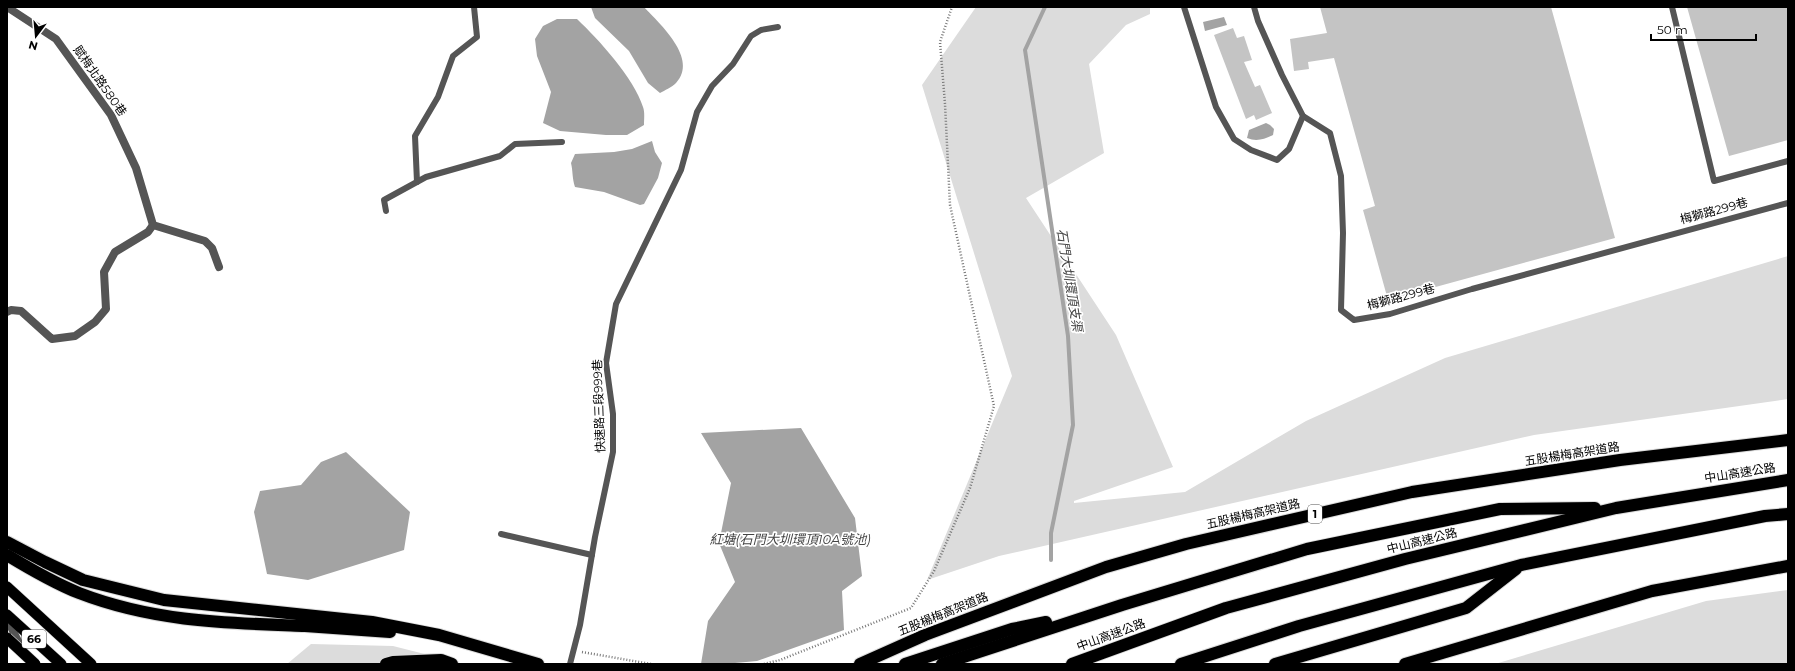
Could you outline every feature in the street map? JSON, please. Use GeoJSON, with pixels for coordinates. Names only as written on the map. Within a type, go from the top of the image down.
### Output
{"type":"FeatureCollection","features":[{"type":"Feature","properties":{"kind":"highway","name":"五股楊梅高架道路"},"geometry":{"type":"LineString","coordinates":[[860,664],[925,635],[1106,567],[1186,544],[1412,492],[1620,460],[1788,440]]}},
{"type":"Feature","properties":{"kind":"highway","name":"中山高速公路"},"geometry":{"type":"LineString","coordinates":[[1072,664],[1226,608],[1405,559],[1616,508],[1788,480]]}},
{"type":"Feature","properties":{"kind":"highway"},"geometry":{"type":"LineString","coordinates":[[942,664],[1122,605],[1307,549],[1500,509],[1616,508]]}},
{"type":"Feature","properties":{"kind":"highway"},"geometry":{"type":"LineString","coordinates":[[1181,664],[1299,626],[1521,565],[1765,516],[1788,514]]}},
{"type":"Feature","properties":{"kind":"highway"},"geometry":{"type":"LineString","coordinates":[[7,542],[34,557],[83,580],[164,600],[372,622],[439,635],[538,664]]}},
{"type":"Feature","properties":{"kind":"highway"},"geometry":{"type":"LineString","coordinates":[[7,555],[38,574],[79,593],[159,616],[216,623],[307,626],[439,635]]}},
{"type":"Feature","properties":{"kind":"highway"},"geometry":{"type":"LineString","coordinates":[[1275,664],[1466,608],[1521,565]]}},
{"type":"Feature","properties":{"kind":"highway"},"geometry":{"type":"LineString","coordinates":[[1405,664],[1652,591],[1788,566]]}},
{"type":"Feature","properties":{"kind":"highway"},"geometry":{"type":"LineString","coordinates":[[7,587],[90,664]]}},
{"type":"Feature","properties":{"kind":"highway"},"geometry":{"type":"LineString","coordinates":[[905,664],[1012,629],[1122,605]]}},
{"type":"Feature","properties":{"kind":"highway","name":"66"},"geometry":{"type":"LineString","coordinates":[[7,615],[61,664]]}},
{"type":"Feature","properties":{"kind":"highway","name":"66"},"geometry":{"type":"LineString","coordinates":[[7,638],[35,664]]}},
{"type":"Feature","properties":{"kind":"highway"},"geometry":{"type":"LineString","coordinates":[[386,664],[392,662],[441,660],[452,664]]}},
{"type":"Feature","properties":{"kind":"street","name":"賦梅北路580巷"},"geometry":{"type":"LineString","coordinates":[[7,7],[56,39],[111,115],[136,168],[153,226]]}},
{"type":"Feature","properties":{"kind":"street"},"geometry":{"type":"LineString","coordinates":[[7,312],[11,310],[21,311],[52,339],[76,336],[95,322],[106,309],[104,272],[115,252],[148,232],[153,226],[205,241],[212,248],[219,267]]}},
{"type":"Feature","properties":{"kind":"street"},"geometry":{"type":"LineString","coordinates":[[7,619],[30,664]]}},
{"type":"Feature","properties":{"kind":"lane"},"geometry":{"type":"LineString","coordinates":[[417,182],[415,136],[438,97],[453,56],[477,37],[474,7]]}},
{"type":"Feature","properties":{"kind":"lane"},"geometry":{"type":"LineString","coordinates":[[1184,7],[1216,107],[1234,139],[1251,150],[1278,160],[1289,149],[1303,116],[1279,68],[1258,21],[1254,7]]}},
{"type":"Feature","properties":{"kind":"lane"},"geometry":{"type":"LineString","coordinates":[[1672,7],[1714,181],[1788,161]]}},
{"type":"Feature","properties":{"kind":"lane","name":"快速路三段999巷"},"geometry":{"type":"LineString","coordinates":[[570,664],[580,625],[592,555],[613,452],[613,414],[606,363],[616,304],[681,170],[697,112],[712,86],[733,64],[751,36],[761,30],[778,27]]}},
{"type":"Feature","properties":{"kind":"lane","name":"梅獅路299巷"},"geometry":{"type":"LineString","coordinates":[[1303,116],[1330,133],[1340,176],[1343,233],[1341,310],[1354,320],[1390,314],[1486,285],[1788,203]]}},
{"type":"Feature","properties":{"kind":"lane"},"geometry":{"type":"LineString","coordinates":[[386,211],[384,200],[426,177],[500,156],[515,144],[562,142]]}},
{"type":"Feature","properties":{"kind":"lane"},"geometry":{"type":"LineString","coordinates":[[501,534],[592,555]]}},
{"type":"Feature","properties":{"kind":"path"},"geometry":{"type":"LineString","coordinates":[[764,664],[780,660],[911,608],[934,571],[970,488],[986,435],[994,406],[950,205],[940,42],[952,7]]}},
{"type":"Feature","properties":{"kind":"path"},"geometry":{"type":"LineString","coordinates":[[573,650],[651,664]]}},
{"type":"Feature","properties":{"kind":"shaded area"},"geometry":{"type":"Polygon","coordinates":[[[976,7],[1150,7],[1150,14],[1126,25],[1089,64],[1104,153],[1026,198],[1116,335],[1173,467],[1074,501],[1074,503],[1185,492],[1306,421],[1445,358],[1788,256],[1788,399],[1534,435],[999,556],[927,580],[1012,376],[922,85],[976,7]]]}},
{"type":"Feature","properties":{"kind":"shaded area"},"geometry":{"type":"Polygon","coordinates":[[[1788,590],[1788,664],[1495,664],[1706,601],[1788,590]]]}},
{"type":"Feature","properties":{"kind":"shaded area"},"geometry":{"type":"Polygon","coordinates":[[[311,644],[393,646],[464,664],[287,664],[311,644]]]}},
{"type":"Feature","properties":{"kind":"water"},"geometry":{"type":"Polygon","coordinates":[[[591,7],[644,7],[675,42],[680,53],[683,63],[682,74],[676,83],[660,93],[648,83],[629,51],[595,18],[591,7]]]}},
{"type":"Feature","properties":{"kind":"water"},"geometry":{"type":"Polygon","coordinates":[[[1224,17],[1227,25],[1205,31],[1203,22],[1224,17]]]}},
{"type":"Feature","properties":{"kind":"water"},"geometry":{"type":"Polygon","coordinates":[[[557,19],[577,19],[615,60],[632,84],[644,109],[644,125],[627,135],[606,135],[560,131],[543,123],[551,92],[537,56],[535,39],[543,26],[557,19]]]}},
{"type":"Feature","properties":{"kind":"water"},"geometry":{"type":"Polygon","coordinates":[[[1266,123],[1274,129],[1273,135],[1257,140],[1247,138],[1249,130],[1266,123]]]}},
{"type":"Feature","properties":{"kind":"water"},"geometry":{"type":"Polygon","coordinates":[[[652,141],[655,152],[662,163],[658,178],[644,204],[640,205],[604,192],[575,187],[571,163],[575,154],[614,152],[632,149],[652,141]]]}},
{"type":"Feature","properties":{"kind":"water","name":"紅塘(石門大圳環頂10A號池)"},"geometry":{"type":"Polygon","coordinates":[[[801,428],[855,518],[862,576],[842,591],[844,630],[757,661],[724,664],[701,664],[708,621],[735,582],[719,543],[731,483],[701,433],[801,428]]]}},
{"type":"Feature","properties":{"kind":"water"},"geometry":{"type":"Polygon","coordinates":[[[346,452],[410,512],[404,550],[308,580],[267,574],[254,512],[260,491],[301,485],[321,462],[346,452]]]}},
{"type":"Feature","properties":{"kind":"building"},"geometry":{"type":"Polygon","coordinates":[[[1320,7],[1551,7],[1615,238],[1388,300],[1363,210],[1375,206],[1334,58],[1308,62],[1309,69],[1294,71],[1290,39],[1327,33],[1320,7]]]}},
{"type":"Feature","properties":{"kind":"building"},"geometry":{"type":"Polygon","coordinates":[[[1687,7],[1788,7],[1788,140],[1729,156],[1687,7]]]}},
{"type":"Feature","properties":{"kind":"building"},"geometry":{"type":"Polygon","coordinates":[[[1233,28],[1237,38],[1244,36],[1252,60],[1244,62],[1255,87],[1260,85],[1272,113],[1256,120],[1254,115],[1246,119],[1214,35],[1233,28]]]}},
{"type":"Feature","properties":{"kind":"waterway","name":"石門大圳環頂支渠"},"geometry":{"type":"LineString","coordinates":[[1045,7],[1025,50],[1068,336],[1073,425],[1051,533],[1051,560]]}}]}
